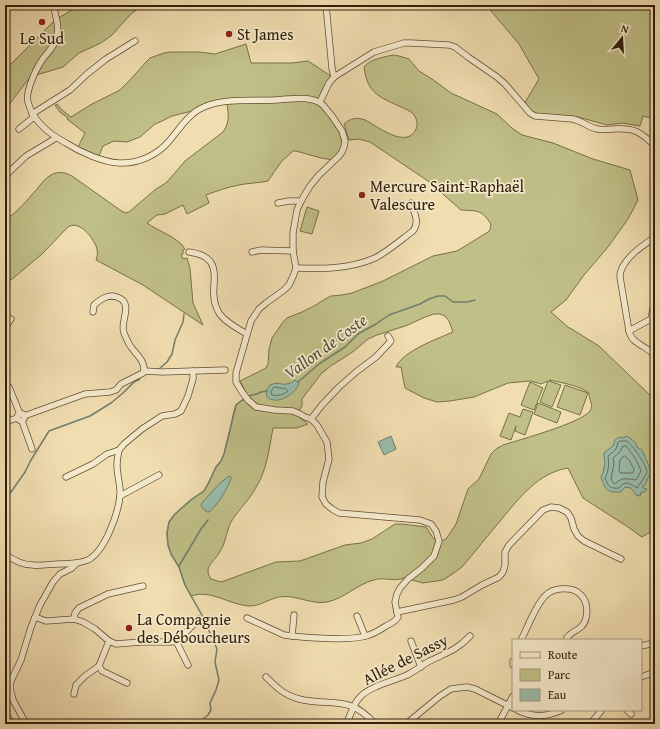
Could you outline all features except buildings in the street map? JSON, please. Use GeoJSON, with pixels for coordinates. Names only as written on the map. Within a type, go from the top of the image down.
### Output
{"type":"FeatureCollection","features":[{"type":"Feature","properties":{"kind":"street"},"geometry":{"type":"LineString","coordinates":[[53,5],[58,29],[56,41],[42,60],[35,74],[30,85],[27,100],[33,116],[45,129],[56,138],[97,158],[120,163],[138,161],[147,158],[169,142],[188,119],[204,107],[230,101],[297,99],[314,100],[323,105],[342,131],[345,141],[342,152],[310,186],[297,210],[293,251],[296,268],[294,274],[284,290],[259,309],[251,321],[236,373],[236,382],[248,400],[256,407],[293,411],[311,419],[317,425],[327,442],[329,458],[323,482],[322,497],[329,507],[339,513],[420,520],[431,524],[436,530],[439,541],[434,556],[400,588],[395,602],[398,614],[396,620],[378,631],[358,638],[292,636],[284,635],[247,618]]}},
{"type":"Feature","properties":{"kind":"street"},"geometry":{"type":"LineString","coordinates":[[326,5],[334,77]]}},
{"type":"Feature","properties":{"kind":"street"},"geometry":{"type":"LineString","coordinates":[[19,129],[33,116],[70,90],[106,59],[135,41]]}},
{"type":"Feature","properties":{"kind":"street"},"geometry":{"type":"LineString","coordinates":[[320,102],[329,83],[334,77],[374,52],[404,43],[448,45],[458,49],[468,58],[497,77],[530,113],[535,116],[578,120],[597,129],[631,129],[642,134],[655,146]]}},
{"type":"Feature","properties":{"kind":"street"},"geometry":{"type":"LineString","coordinates":[[5,176],[26,156],[56,138]]}},
{"type":"Feature","properties":{"kind":"street"},"geometry":{"type":"LineString","coordinates":[[278,203],[301,201]]}},
{"type":"Feature","properties":{"kind":"street"},"geometry":{"type":"LineString","coordinates":[[296,268],[331,268],[355,265],[376,257],[413,231],[416,227],[417,221],[411,202]]}},
{"type":"Feature","properties":{"kind":"street"},"geometry":{"type":"LineString","coordinates":[[655,237],[627,261],[622,268],[620,277],[629,332],[632,339],[653,353],[655,357]]}},
{"type":"Feature","properties":{"kind":"street"},"geometry":{"type":"LineString","coordinates":[[252,252],[261,250],[293,251]]}},
{"type":"Feature","properties":{"kind":"street"},"geometry":{"type":"LineString","coordinates":[[189,252],[202,255],[209,259],[214,268],[215,282],[213,295],[219,313],[247,334]]}},
{"type":"Feature","properties":{"kind":"street"},"geometry":{"type":"LineString","coordinates":[[93,312],[94,305],[105,298],[115,296],[122,300],[126,308],[122,329],[130,346],[144,364],[144,371]]}},
{"type":"Feature","properties":{"kind":"street"},"geometry":{"type":"LineString","coordinates":[[629,332],[653,320],[653,309],[655,305]]}},
{"type":"Feature","properties":{"kind":"street"},"geometry":{"type":"LineString","coordinates":[[5,328],[11,319]]}},
{"type":"Feature","properties":{"kind":"street"},"geometry":{"type":"LineString","coordinates":[[311,419],[339,387],[376,357],[391,341],[388,336]]}},
{"type":"Feature","properties":{"kind":"street"},"geometry":{"type":"LineString","coordinates":[[5,422],[85,394],[110,392],[116,390],[122,384],[143,373],[144,371],[162,372],[225,370]]}},
{"type":"Feature","properties":{"kind":"street"},"geometry":{"type":"LineString","coordinates":[[66,477],[93,464],[107,454],[119,450],[142,429],[162,416],[175,414],[180,411],[188,396],[193,379],[193,371]]}},
{"type":"Feature","properties":{"kind":"street"},"geometry":{"type":"LineString","coordinates":[[9,387],[32,449]]}},
{"type":"Feature","properties":{"kind":"street"},"geometry":{"type":"LineString","coordinates":[[5,554],[22,563],[33,565],[76,564],[88,560],[96,554],[102,547],[117,511],[120,496],[117,466],[119,450]]}},
{"type":"Feature","properties":{"kind":"street"},"geometry":{"type":"LineString","coordinates":[[120,496],[159,475]]}},
{"type":"Feature","properties":{"kind":"street"},"geometry":{"type":"LineString","coordinates":[[398,614],[454,600],[462,597],[482,584],[499,577],[505,565],[505,552],[509,545],[543,510],[551,507],[559,508],[566,512],[571,518],[578,536],[584,541],[621,559]]}},
{"type":"Feature","properties":{"kind":"street"},"geometry":{"type":"LineString","coordinates":[[24,724],[24,720],[13,700],[10,688],[11,681],[21,660],[31,627],[40,605],[53,582],[60,574],[72,568],[76,564]]}},
{"type":"Feature","properties":{"kind":"street"},"geometry":{"type":"LineString","coordinates":[[74,619],[75,613],[79,608],[108,594],[143,586]]}},
{"type":"Feature","properties":{"kind":"street"},"geometry":{"type":"LineString","coordinates":[[522,639],[538,606],[545,596],[551,591],[560,589],[570,590],[580,594],[588,609],[583,626],[570,634],[566,639]]}},
{"type":"Feature","properties":{"kind":"street"},"geometry":{"type":"LineString","coordinates":[[292,636],[294,615]]}},
{"type":"Feature","properties":{"kind":"street"},"geometry":{"type":"LineString","coordinates":[[357,616],[365,636]]}},
{"type":"Feature","properties":{"kind":"street"},"geometry":{"type":"LineString","coordinates":[[35,617],[46,621],[74,619],[95,629],[109,641],[116,644],[176,641],[198,619]]}},
{"type":"Feature","properties":{"kind":"street","name":"Allée de Sassy"},"geometry":{"type":"LineString","coordinates":[[346,724],[361,695],[408,675],[454,650],[463,644],[470,636]]}},
{"type":"Feature","properties":{"kind":"street"},"geometry":{"type":"LineString","coordinates":[[74,694],[76,685],[85,676],[99,666],[109,641]]}},
{"type":"Feature","properties":{"kind":"street"},"geometry":{"type":"LineString","coordinates":[[176,641],[188,666]]}},
{"type":"Feature","properties":{"kind":"street"},"geometry":{"type":"LineString","coordinates":[[411,641],[421,667]]}},
{"type":"Feature","properties":{"kind":"street"},"geometry":{"type":"LineString","coordinates":[[642,646],[655,641]]}},
{"type":"Feature","properties":{"kind":"street"},"geometry":{"type":"LineString","coordinates":[[99,666],[102,672],[127,683]]}},
{"type":"Feature","properties":{"kind":"street"},"geometry":{"type":"LineString","coordinates":[[642,677],[655,672]]}},
{"type":"Feature","properties":{"kind":"street"},"geometry":{"type":"LineString","coordinates":[[266,677],[277,688],[288,695],[299,699],[346,704],[360,711],[375,724]]}},
{"type":"Feature","properties":{"kind":"street"},"geometry":{"type":"LineString","coordinates":[[5,678],[11,681]]}},
{"type":"Feature","properties":{"kind":"street"},"geometry":{"type":"LineString","coordinates":[[406,724],[440,696],[451,689],[467,687],[475,689],[510,707],[498,724]]}},
{"type":"Feature","properties":{"kind":"street"},"geometry":{"type":"LineString","coordinates":[[519,711],[542,716],[560,711]]}},
{"type":"Feature","properties":{"kind":"street"},"geometry":{"type":"LineString","coordinates":[[590,724],[601,711]]}},
{"type":"Feature","properties":{"kind":"green space"},"geometry":{"type":"Polygon","coordinates":[[[81,5],[143,5],[131,14],[112,35],[101,43],[79,53],[63,67],[30,77],[5,110],[5,70],[53,22],[81,5]]]}},
{"type":"Feature","properties":{"kind":"green space"},"geometry":{"type":"Polygon","coordinates":[[[486,5],[655,5],[655,119],[643,116],[640,126],[622,123],[607,125],[578,117],[538,117],[524,104],[539,79],[519,44],[486,5]]]}},
{"type":"Feature","properties":{"kind":"green space"},"geometry":{"type":"Polygon","coordinates":[[[246,44],[251,63],[292,63],[308,61],[331,76],[321,93],[320,106],[327,113],[338,131],[341,137],[342,147],[340,152],[333,160],[293,151],[281,162],[268,181],[243,184],[214,192],[206,195],[209,203],[187,214],[183,205],[165,214],[157,215],[147,223],[178,241],[185,249],[181,255],[183,259],[187,258],[190,268],[193,303],[203,325],[143,285],[96,260],[97,250],[93,240],[84,230],[76,225],[68,227],[42,254],[5,285],[5,220],[18,210],[49,176],[64,173],[72,176],[120,210],[125,213],[129,212],[156,189],[166,183],[185,161],[223,132],[226,128],[228,120],[226,99],[206,103],[196,110],[172,116],[155,124],[140,137],[127,142],[114,141],[103,146],[99,156],[78,147],[85,133],[67,119],[68,118],[60,112],[55,105],[57,104],[71,117],[92,104],[120,90],[150,58],[164,53],[199,52],[215,54],[246,44]]]}},
{"type":"Feature","properties":{"kind":"green space"},"geometry":{"type":"Polygon","coordinates":[[[393,55],[409,59],[419,71],[451,93],[497,114],[522,135],[553,143],[593,159],[630,170],[638,200],[628,219],[566,300],[551,312],[569,328],[599,346],[655,400],[655,529],[642,537],[583,498],[568,468],[548,475],[530,487],[462,567],[451,575],[443,580],[423,583],[412,580],[436,558],[441,541],[446,539],[456,524],[468,489],[479,479],[491,454],[496,449],[503,445],[549,431],[575,421],[584,416],[592,407],[589,393],[585,390],[549,380],[561,385],[552,407],[540,402],[548,381],[541,384],[531,381],[508,383],[474,397],[437,402],[424,398],[405,388],[401,367],[396,367],[400,361],[421,346],[453,332],[449,321],[445,316],[440,314],[425,317],[408,325],[368,339],[354,351],[321,374],[302,399],[302,406],[299,411],[260,405],[254,402],[249,397],[240,381],[266,368],[272,338],[287,318],[314,306],[331,296],[352,293],[383,281],[433,256],[457,251],[490,230],[491,224],[481,213],[461,210],[428,181],[370,142],[358,139],[349,140],[344,124],[349,120],[354,119],[365,120],[392,135],[399,137],[412,135],[416,129],[417,122],[413,114],[408,110],[380,97],[368,83],[364,67],[377,59],[393,55]]]}},
{"type":"Feature","properties":{"kind":"green space"},"geometry":{"type":"Polygon","coordinates":[[[307,207],[319,211],[312,234],[300,231],[307,207]]]}},
{"type":"Feature","properties":{"kind":"green space"},"geometry":{"type":"Polygon","coordinates":[[[530,382],[543,388],[534,410],[521,405],[530,382]]]}},
{"type":"Feature","properties":{"kind":"green space"},"geometry":{"type":"Polygon","coordinates":[[[565,385],[588,393],[580,415],[557,407],[565,385]]]}},
{"type":"Feature","properties":{"kind":"green space"},"geometry":{"type":"Polygon","coordinates":[[[242,400],[250,406],[263,411],[291,413],[297,415],[308,424],[297,428],[273,428],[267,460],[262,475],[252,494],[235,515],[230,524],[223,546],[208,568],[211,579],[221,582],[276,562],[300,561],[345,545],[361,543],[372,539],[395,524],[426,527],[433,538],[437,541],[432,554],[428,559],[404,578],[374,580],[339,598],[321,603],[285,596],[250,606],[206,594],[191,596],[168,545],[167,533],[169,522],[175,514],[204,491],[224,454],[236,405],[242,400]]]}},
{"type":"Feature","properties":{"kind":"green space"},"geometry":{"type":"Polygon","coordinates":[[[538,403],[561,412],[557,423],[534,414],[538,403]]]}},
{"type":"Feature","properties":{"kind":"green space"},"geometry":{"type":"Polygon","coordinates":[[[523,409],[533,412],[525,435],[515,431],[516,426],[511,440],[500,436],[509,413],[520,417],[523,409]]]}},
{"type":"Feature","properties":{"kind":"water"},"geometry":{"type":"Polygon","coordinates":[[[295,380],[299,383],[297,387],[286,398],[276,400],[267,397],[266,391],[270,385],[277,383],[288,384],[295,380]]]}},
{"type":"Feature","properties":{"kind":"water"},"geometry":{"type":"Polygon","coordinates":[[[391,436],[396,449],[384,455],[378,442],[391,436]]]}},
{"type":"Feature","properties":{"kind":"water"},"geometry":{"type":"Polygon","coordinates":[[[627,436],[635,442],[637,447],[642,450],[650,468],[651,473],[643,486],[643,488],[647,489],[645,492],[641,492],[640,496],[636,495],[631,488],[625,487],[621,492],[607,490],[601,477],[605,462],[604,453],[613,446],[615,440],[619,437],[623,438],[627,436]]]}},
{"type":"Feature","properties":{"kind":"water"},"geometry":{"type":"Polygon","coordinates":[[[229,476],[231,479],[219,501],[209,512],[205,511],[201,505],[202,503],[219,484],[229,476]]]}},
{"type":"Feature","properties":{"kind":"waterway","name":"Vallon de Coste"},"geometry":{"type":"LineString","coordinates":[[298,382],[319,364],[345,347],[358,334],[389,315],[438,296],[445,296],[453,302],[467,302],[475,300]]}},
{"type":"Feature","properties":{"kind":"waterway"},"geometry":{"type":"LineString","coordinates":[[159,369],[167,362],[172,354],[175,340],[183,322],[184,314]]}},
{"type":"Feature","properties":{"kind":"waterway"},"geometry":{"type":"LineString","coordinates":[[5,497],[11,492],[25,472],[49,431],[90,416],[111,403],[134,382],[140,379]]}},
{"type":"Feature","properties":{"kind":"waterway","name":"Vallon de Coste"},"geometry":{"type":"LineString","coordinates":[[248,396],[267,391]]}},
{"type":"Feature","properties":{"kind":"waterway","name":"Vallon de Coste"},"geometry":{"type":"LineString","coordinates":[[194,724],[201,721],[211,710],[210,703],[219,680],[215,662],[217,649],[203,617],[185,585],[179,567],[171,554],[168,545],[167,533],[169,522],[175,514],[204,491],[224,454],[236,405],[245,398]]}},
{"type":"Feature","properties":{"kind":"waterway"},"geometry":{"type":"LineString","coordinates":[[179,566],[208,520]]}},
{"type":"Feature","properties":{"kind":"waterway"},"geometry":{"type":"LineString","coordinates":[[5,709],[15,724]]}},
{"type":"Feature","properties":{"kind":"place","name":"Le Sud"},"geometry":{"type":"Point","coordinates":[42,22]}},
{"type":"Feature","properties":{"kind":"place","name":"St James"},"geometry":{"type":"Point","coordinates":[229,34]}},
{"type":"Feature","properties":{"kind":"place","name":"Mercure Saint-Raphaël Valescure"},"geometry":{"type":"Point","coordinates":[362,195]}},
{"type":"Feature","properties":{"kind":"place","name":"La Compagnie des Déboucheurs"},"geometry":{"type":"Point","coordinates":[129,628]}}]}
